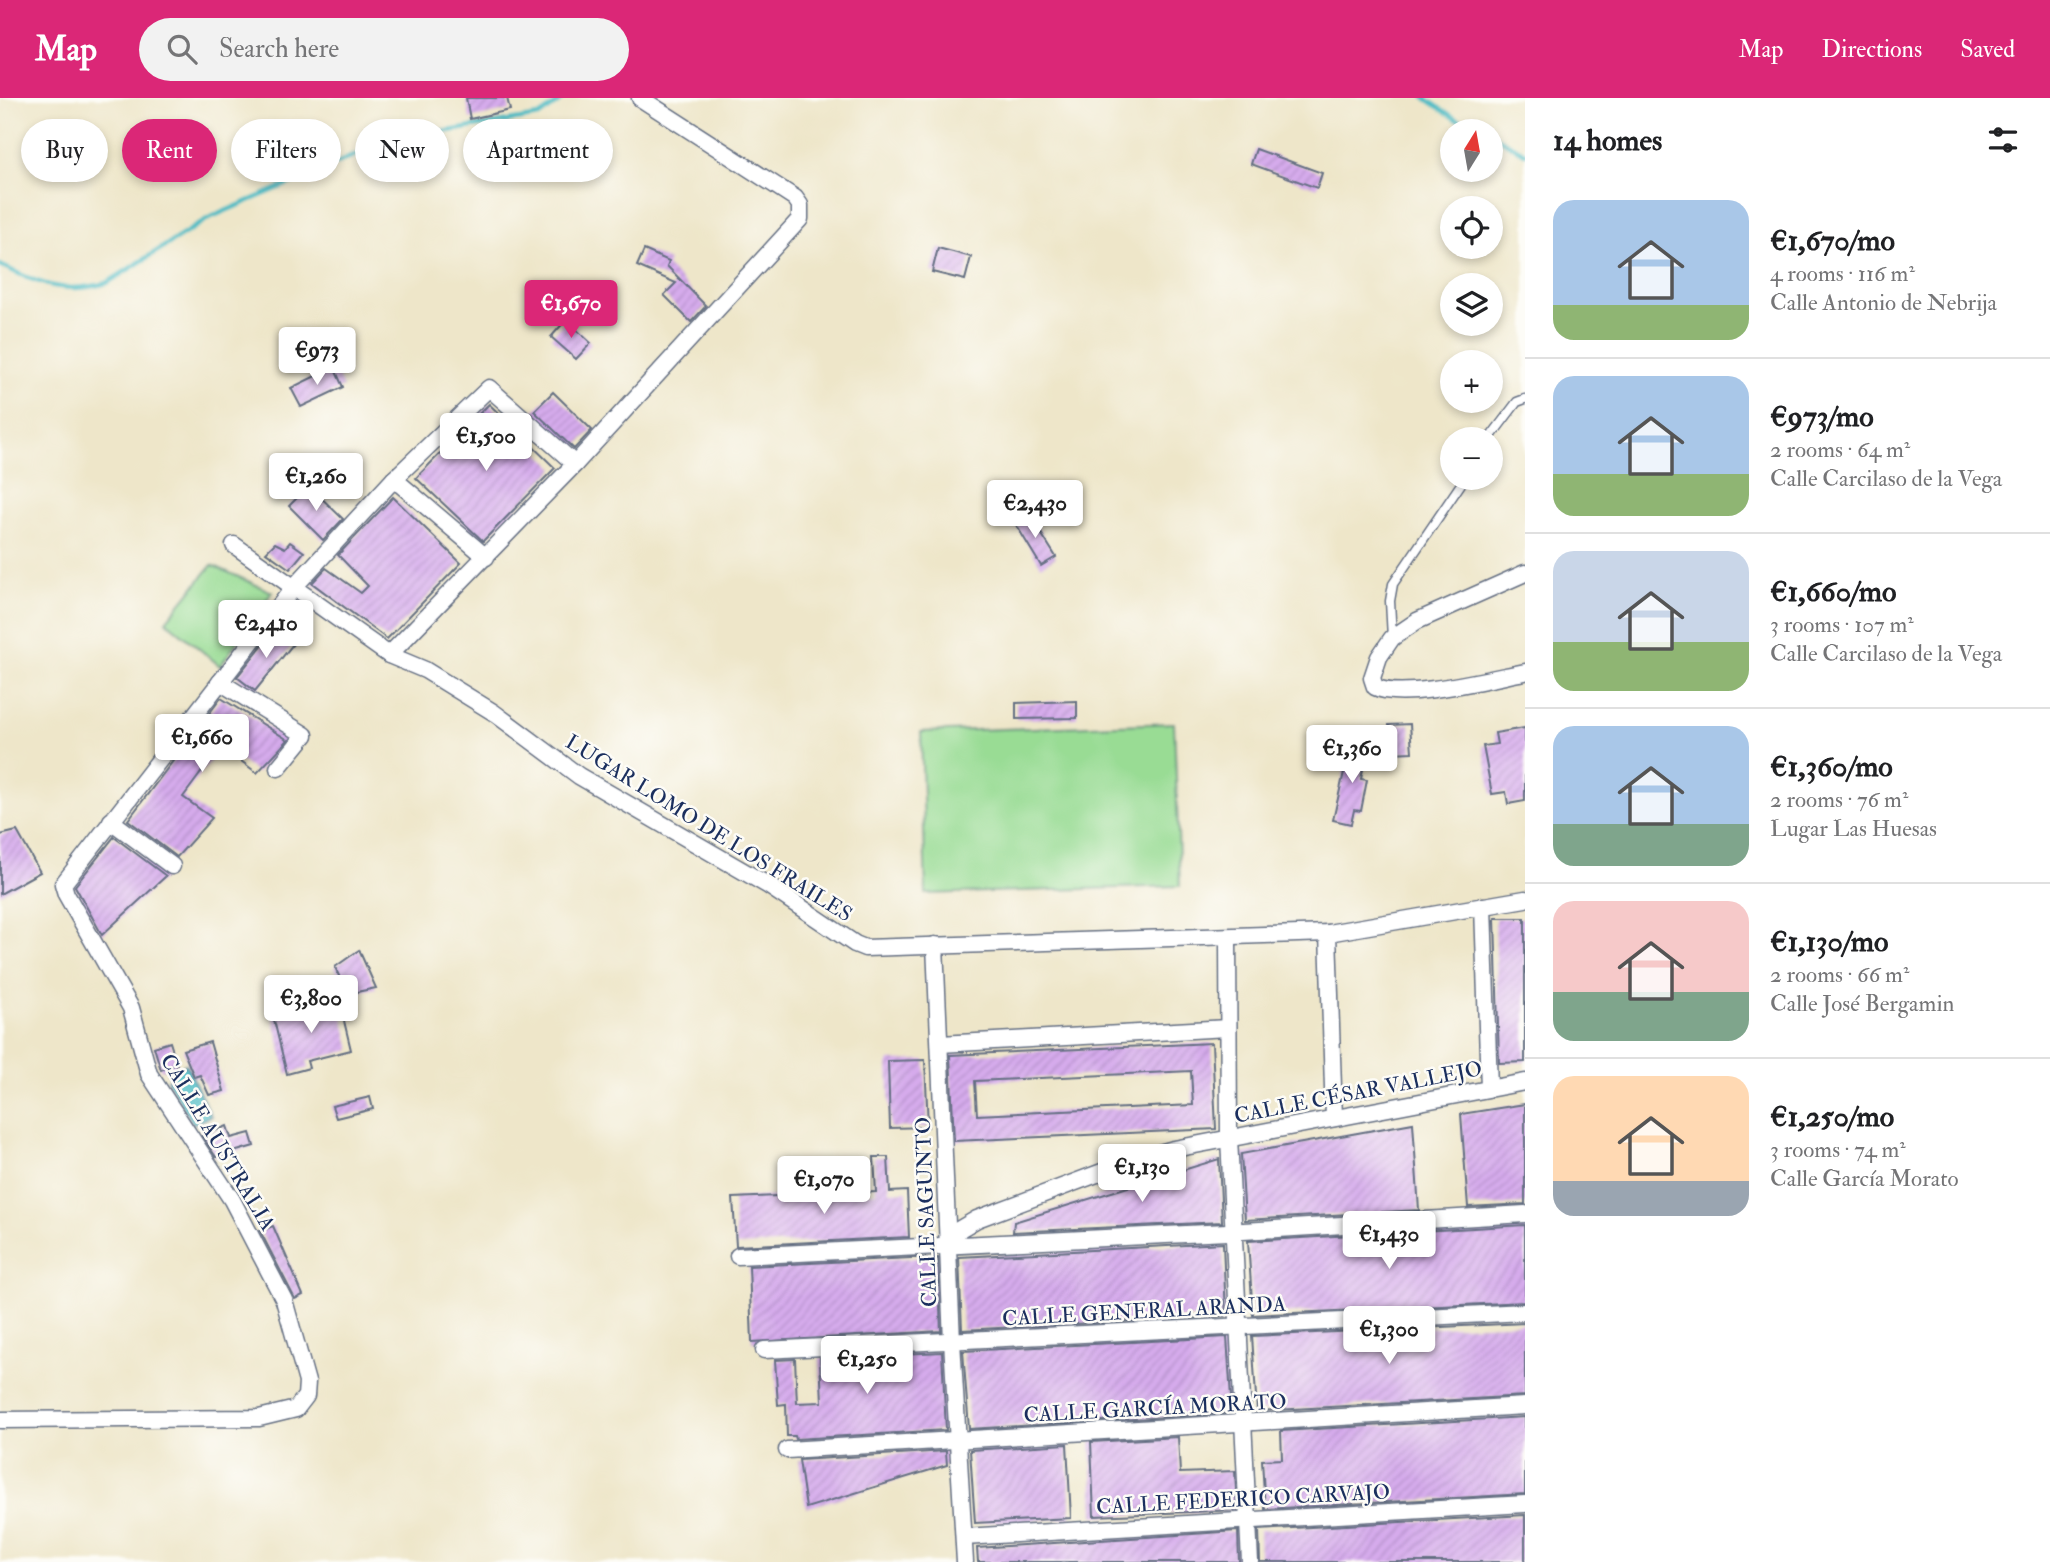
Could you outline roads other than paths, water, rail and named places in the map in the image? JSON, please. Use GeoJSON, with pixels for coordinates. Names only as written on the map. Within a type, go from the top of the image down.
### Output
{"type":"FeatureCollection","features":[{"type":"Feature","properties":{"kind":"street"},"geometry":{"type":"LineString","coordinates":[[389,655],[575,464],[800,219],[800,205],[796,198],[640,98]]}},
{"type":"Feature","properties":{"kind":"street"},"geometry":{"type":"LineString","coordinates":[[172,866],[111,821],[295,586],[394,479],[489,388],[575,464]]}},
{"type":"Feature","properties":{"kind":"street"},"geometry":{"type":"LineString","coordinates":[[394,479],[486,556]]}},
{"type":"Feature","properties":{"kind":"street","name":"LUGAR LOMO DE LOS FRAILES"},"geometry":{"type":"LineString","coordinates":[[234,545],[389,655],[425,670],[493,712],[579,776],[769,886],[855,944],[865,948],[935,945]]}},
{"type":"Feature","properties":{"kind":"street"},"geometry":{"type":"LineString","coordinates":[[1525,573],[1417,621],[1392,638],[1379,657],[1372,678],[1375,687],[1384,691],[1425,690],[1525,672]]}},
{"type":"Feature","properties":{"kind":"street"},"geometry":{"type":"LineString","coordinates":[[220,682],[305,735],[278,768]]}},
{"type":"Feature","properties":{"kind":"street","name":"CALLE AUSTRALIA"},"geometry":{"type":"LineString","coordinates":[[0,1420],[259,1418],[296,1409],[306,1396],[307,1382],[284,1300],[232,1200],[149,1074],[131,1008],[64,890],[66,878],[111,821]]}},
{"type":"Feature","properties":{"kind":"street"},"geometry":{"type":"LineString","coordinates":[[935,945],[1328,933],[1525,899]]}},
{"type":"Feature","properties":{"kind":"street"},"geometry":{"type":"LineString","coordinates":[[1483,906],[1489,1088]]}},
{"type":"Feature","properties":{"kind":"street"},"geometry":{"type":"LineString","coordinates":[[1328,933],[1334,1118]]}},
{"type":"Feature","properties":{"kind":"street"},"geometry":{"type":"LineString","coordinates":[[1228,937],[1229,1138],[1250,1562]]}},
{"type":"Feature","properties":{"kind":"street","name":"CALLE SAGUNTO"},"geometry":{"type":"LineString","coordinates":[[935,945],[952,1341],[965,1562]]}},
{"type":"Feature","properties":{"kind":"street"},"geometry":{"type":"LineString","coordinates":[[940,1044],[1228,1028]]}},
{"type":"Feature","properties":{"kind":"street","name":"CALLE CÉSAR VALLEJO"},"geometry":{"type":"LineString","coordinates":[[949,1245],[960,1229],[977,1219],[1133,1160],[1229,1138],[1525,1082]]}},
{"type":"Feature","properties":{"kind":"street"},"geometry":{"type":"LineString","coordinates":[[947,1200],[962,1213],[977,1219]]}},
{"type":"Feature","properties":{"kind":"street"},"geometry":{"type":"LineString","coordinates":[[998,1243],[992,1231],[993,1222],[1001,1211]]}},
{"type":"Feature","properties":{"kind":"street"},"geometry":{"type":"LineString","coordinates":[[738,1256],[1233,1232],[1525,1214]]}},
{"type":"Feature","properties":{"kind":"street","name":"CALLE GENERAL ARANDA"},"geometry":{"type":"LineString","coordinates":[[764,1350],[1525,1312]]}},
{"type":"Feature","properties":{"kind":"street","name":"CALLE GARCÍA MORATO"},"geometry":{"type":"LineString","coordinates":[[787,1450],[1525,1406]]}},
{"type":"Feature","properties":{"kind":"street","name":"CALLE FEDERICO CARVAJO"},"geometry":{"type":"LineString","coordinates":[[964,1537],[1525,1504]]}},
{"type":"Feature","properties":{"kind":"lane"},"geometry":{"type":"LineString","coordinates":[[1498,427],[1517,402],[1525,400]]}},
{"type":"Feature","properties":{"kind":"lane"},"geometry":{"type":"LineString","coordinates":[[1392,638],[1390,601],[1393,584],[1457,490]]}},
{"type":"Feature","properties":{"kind":"water"},"geometry":{"type":"Polygon","coordinates":[[[186,1064],[211,1116],[193,1124],[167,1080],[171,1078],[169,1073],[186,1064]]]}},
{"type":"Feature","properties":{"kind":"waterway"},"geometry":{"type":"LineString","coordinates":[[0,265],[52,286],[77,288],[107,283],[209,218],[382,142],[539,116],[565,98]]}},
{"type":"Feature","properties":{"kind":"waterway"},"geometry":{"type":"LineString","coordinates":[[1425,98],[1457,119]]}},
{"type":"Feature","properties":{"kind":"waterway"},"geometry":{"type":"LineString","coordinates":[[1503,141],[1525,153]]}}]}
